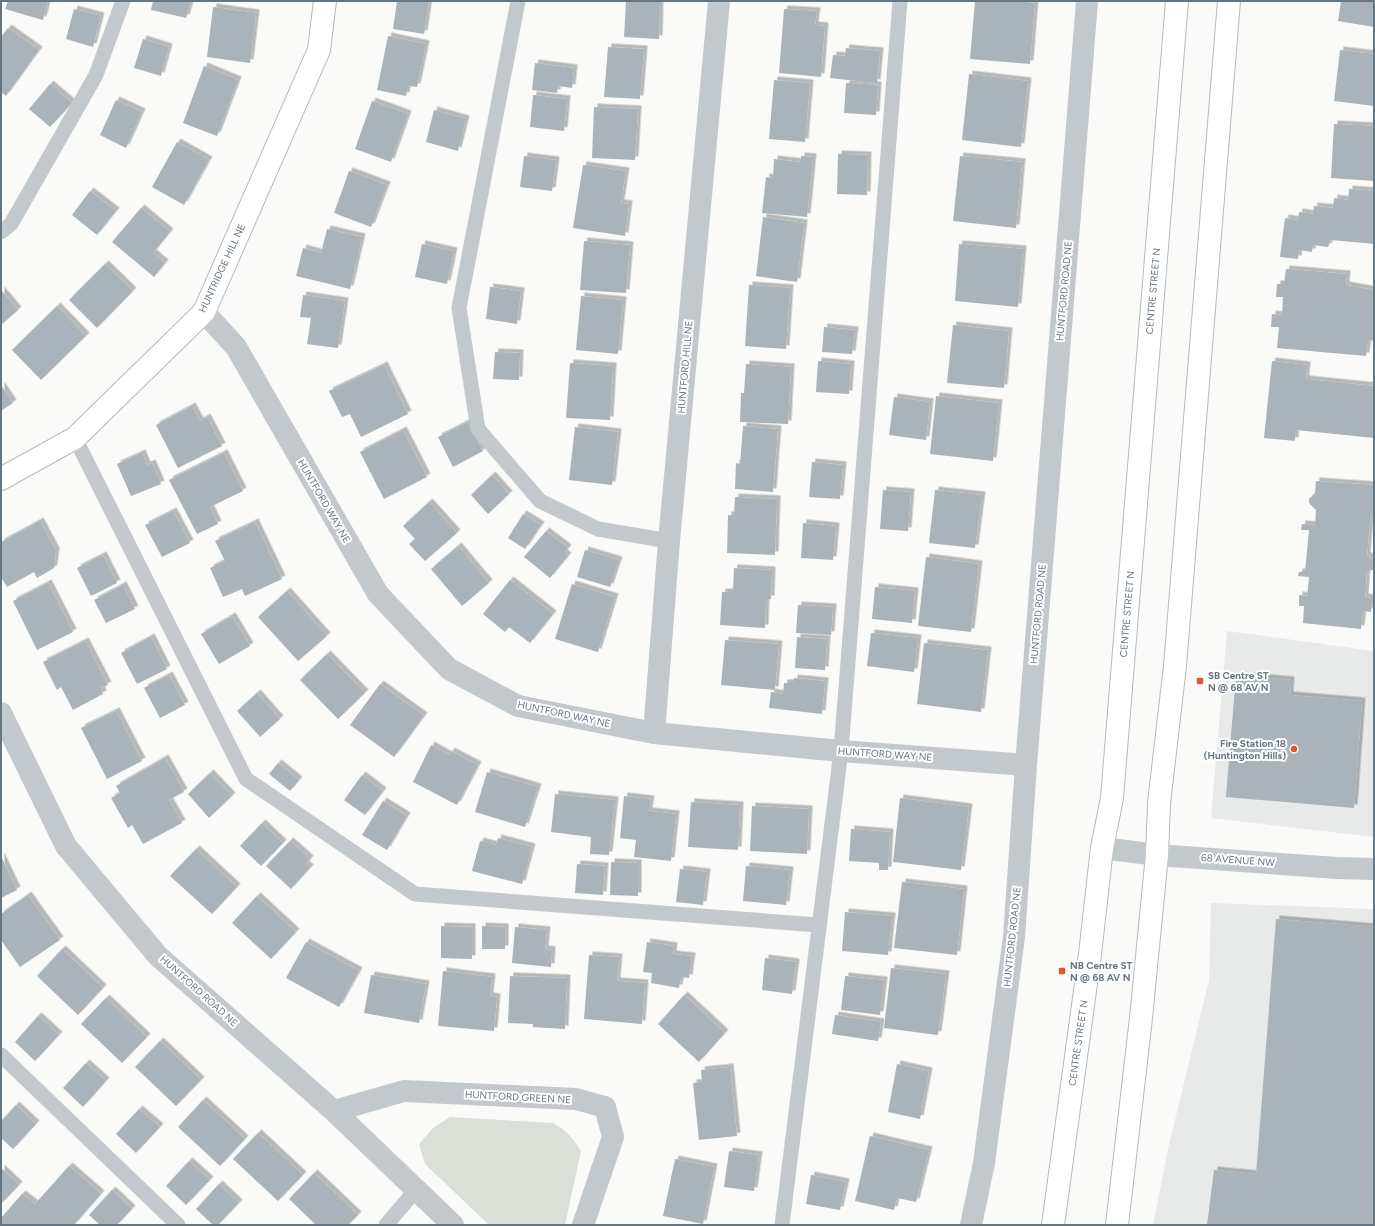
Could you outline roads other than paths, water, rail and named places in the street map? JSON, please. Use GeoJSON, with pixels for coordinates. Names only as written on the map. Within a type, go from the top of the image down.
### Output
{"type":"FeatureCollection","features":[{"type":"Feature","properties":{"kind":"main road","name":"HUNTRIDGE HILL NE"},"geometry":{"type":"LineString","coordinates":[[1,479],[75,438],[204,312],[319,50],[325,1]]}},
{"type":"Feature","properties":{"kind":"main road","name":"CENTRE STREET N"},"geometry":{"type":"LineString","coordinates":[[1053,1225],[1090,954],[1102,848],[1112,791],[1177,1]]}},
{"type":"Feature","properties":{"kind":"main road"},"geometry":{"type":"LineString","coordinates":[[1117,1225],[1141,1018],[1157,855],[1159,803],[1175,666],[1229,1]]}},
{"type":"Feature","properties":{"kind":"street","name":"HUNTFORD HILL NE"},"geometry":{"type":"LineString","coordinates":[[654,732],[669,542],[719,1]]}},
{"type":"Feature","properties":{"kind":"street","name":"HUNTFORD ROAD NE"},"geometry":{"type":"LineString","coordinates":[[971,1225],[984,1163],[1013,944],[1087,1]]}},
{"type":"Feature","properties":{"kind":"street","name":"HUNTFORD WAY NE"},"geometry":{"type":"LineString","coordinates":[[204,312],[236,347],[378,594],[449,669],[518,706],[654,732],[841,751],[1026,765]]}},
{"type":"Feature","properties":{"kind":"street","name":"HUNTFORD ROAD NE"},"geometry":{"type":"LineString","coordinates":[[1,713],[66,846],[158,956],[334,1111],[452,1225]]}},
{"type":"Feature","properties":{"kind":"street","name":"68 AVENUE NW"},"geometry":{"type":"LineString","coordinates":[[1102,848],[1157,855],[1337,868],[1374,869]]}},
{"type":"Feature","properties":{"kind":"street","name":"HUNTFORD GREEN NE"},"geometry":{"type":"LineString","coordinates":[[334,1111],[404,1091],[576,1099],[605,1107],[613,1137],[583,1225]]}},
{"type":"Feature","properties":{"kind":"lane"},"geometry":{"type":"LineString","coordinates":[[1,232],[11,224],[96,75],[123,1]]}},
{"type":"Feature","properties":{"kind":"lane"},"geometry":{"type":"LineString","coordinates":[[518,1],[459,308],[478,429],[540,501],[598,529],[669,542]]}},
{"type":"Feature","properties":{"kind":"lane"},"geometry":{"type":"LineString","coordinates":[[782,1225],[818,925],[841,751],[900,1]]}},
{"type":"Feature","properties":{"kind":"lane"},"geometry":{"type":"LineString","coordinates":[[75,438],[246,779],[415,894],[818,925]]}},
{"type":"Feature","properties":{"kind":"lane"},"geometry":{"type":"LineString","coordinates":[[1,1055],[178,1225]]}},
{"type":"Feature","properties":{"kind":"lane"},"geometry":{"type":"LineString","coordinates":[[386,1225],[416,1190]]}},
{"type":"Feature","properties":{"kind":"place","name":"SB Centre ST N @ 68 AV N"},"geometry":{"type":"Point","coordinates":[1200,681]}},
{"type":"Feature","properties":{"kind":"place","name":"Fire Station 18 (Huntington Hills)"},"geometry":{"type":"Point","coordinates":[1294,749]}},
{"type":"Feature","properties":{"kind":"place","name":"NB Centre ST N @ 68 AV N"},"geometry":{"type":"Point","coordinates":[1062,971]}}]}
